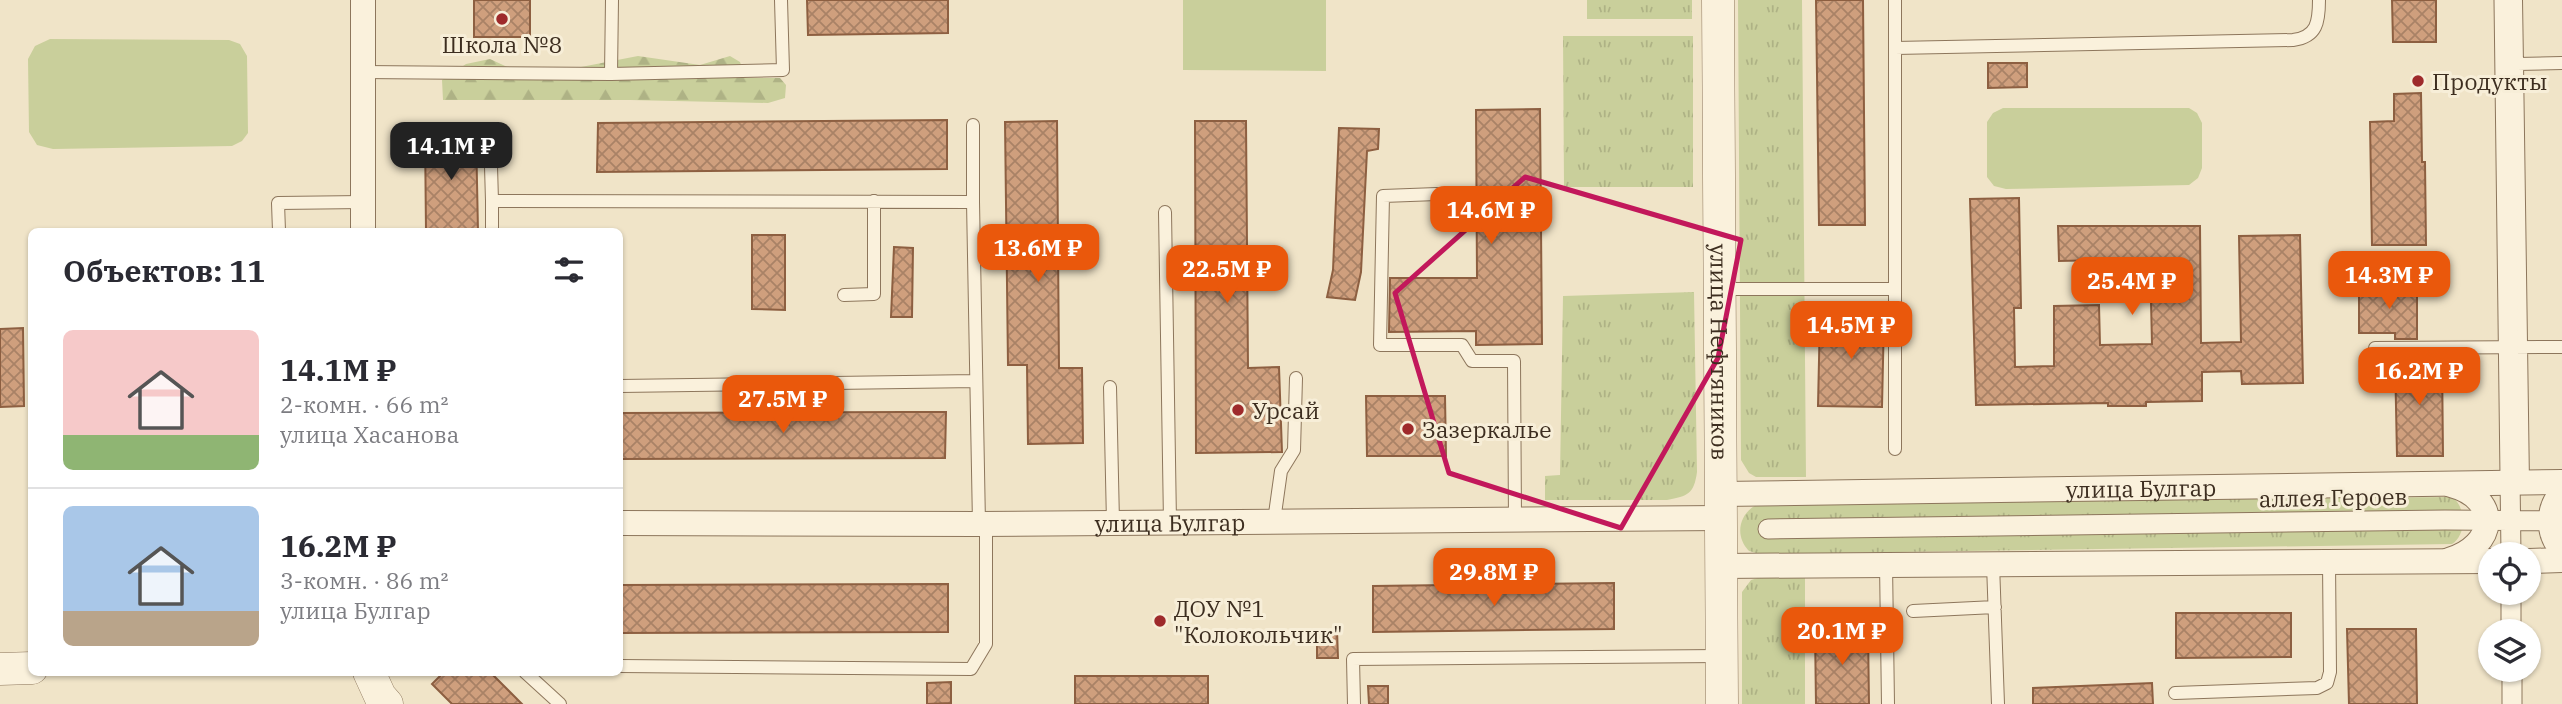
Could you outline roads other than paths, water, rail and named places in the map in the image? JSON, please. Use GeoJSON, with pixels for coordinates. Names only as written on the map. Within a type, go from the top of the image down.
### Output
{"type":"FeatureCollection","features":[{"type":"Feature","properties":{"kind":"street"},"geometry":{"type":"LineString","coordinates":[[363,0],[363,228]]}},
{"type":"Feature","properties":{"kind":"street","name":"улица Нефтяников"},"geometry":{"type":"LineString","coordinates":[[1718,0],[1722,704]]}},
{"type":"Feature","properties":{"kind":"street"},"geometry":{"type":"LineString","coordinates":[[2445,561],[2474,547],[2499,521],[2516,483],[2504,0]]}},
{"type":"Feature","properties":{"kind":"street","name":"улица Булгар"},"geometry":{"type":"LineString","coordinates":[[623,523],[983,524],[1515,520],[1721,506],[2444,483],[2562,482]]}},
{"type":"Feature","properties":{"kind":"street"},"geometry":{"type":"LineString","coordinates":[[2444,483],[2475,496],[2482,502],[2499,521],[2506,542]]}},
{"type":"Feature","properties":{"kind":"street"},"geometry":{"type":"LineString","coordinates":[[2562,493],[2554,503],[2556,521],[2553,538],[2562,550]]}},
{"type":"Feature","properties":{"kind":"street","name":"аллея Героев"},"geometry":{"type":"LineString","coordinates":[[1768,528],[2556,521]]}},
{"type":"Feature","properties":{"kind":"street"},"geometry":{"type":"LineString","coordinates":[[2541,561],[2562,560]]}},
{"type":"Feature","properties":{"kind":"street"},"geometry":{"type":"LineString","coordinates":[[1721,566],[2478,561]]}},
{"type":"Feature","properties":{"kind":"street"},"geometry":{"type":"LineString","coordinates":[[0,668],[28,668]]}},
{"type":"Feature","properties":{"kind":"street"},"geometry":{"type":"LineString","coordinates":[[371,676],[387,704]]}},
{"type":"Feature","properties":{"kind":"street"},"geometry":{"type":"LineString","coordinates":[[2512,682],[2512,704]]}},
{"type":"Feature","properties":{"kind":"lane"},"geometry":{"type":"LineString","coordinates":[[611,74],[612,0]]}},
{"type":"Feature","properties":{"kind":"lane"},"geometry":{"type":"LineString","coordinates":[[363,72],[611,74],[783,70],[781,0]]}},
{"type":"Feature","properties":{"kind":"lane"},"geometry":{"type":"LineString","coordinates":[[1895,0],[1895,449]]}},
{"type":"Feature","properties":{"kind":"lane"},"geometry":{"type":"LineString","coordinates":[[1895,48],[2293,40],[2306,37],[2316,29],[2319,0]]}},
{"type":"Feature","properties":{"kind":"lane"},"geometry":{"type":"LineString","coordinates":[[2514,347],[2516,0]]}},
{"type":"Feature","properties":{"kind":"lane"},"geometry":{"type":"LineString","coordinates":[[2517,64],[2562,63]]}},
{"type":"Feature","properties":{"kind":"lane"},"geometry":{"type":"LineString","coordinates":[[623,666],[971,669],[986,644],[976,381],[972,125]]}},
{"type":"Feature","properties":{"kind":"lane"},"geometry":{"type":"LineString","coordinates":[[491,131],[492,228]]}},
{"type":"Feature","properties":{"kind":"lane"},"geometry":{"type":"LineString","coordinates":[[1437,194],[1383,196],[1380,345],[1462,345],[1472,361],[1514,361],[1515,520]]}},
{"type":"Feature","properties":{"kind":"lane"},"geometry":{"type":"LineString","coordinates":[[492,201],[973,202]]}},
{"type":"Feature","properties":{"kind":"lane"},"geometry":{"type":"LineString","coordinates":[[844,295],[874,294],[874,201]]}},
{"type":"Feature","properties":{"kind":"lane"},"geometry":{"type":"LineString","coordinates":[[279,228],[278,202],[363,202]]}},
{"type":"Feature","properties":{"kind":"lane"},"geometry":{"type":"LineString","coordinates":[[1165,212],[1170,522]]}},
{"type":"Feature","properties":{"kind":"lane"},"geometry":{"type":"LineString","coordinates":[[1719,289],[1895,289]]}},
{"type":"Feature","properties":{"kind":"lane"},"geometry":{"type":"LineString","coordinates":[[2375,348],[2562,347]]}},
{"type":"Feature","properties":{"kind":"lane"},"geometry":{"type":"LineString","coordinates":[[1274,521],[1281,471],[1294,450],[1296,379]]}},
{"type":"Feature","properties":{"kind":"lane"},"geometry":{"type":"LineString","coordinates":[[623,386],[976,381]]}},
{"type":"Feature","properties":{"kind":"lane"},"geometry":{"type":"LineString","coordinates":[[1110,387],[1113,522]]}},
{"type":"Feature","properties":{"kind":"lane"},"geometry":{"type":"LineString","coordinates":[[2175,693],[2317,688],[2327,683],[2330,672],[2329,562]]}},
{"type":"Feature","properties":{"kind":"lane"},"geometry":{"type":"LineString","coordinates":[[1993,564],[1998,704]]}},
{"type":"Feature","properties":{"kind":"lane"},"geometry":{"type":"LineString","coordinates":[[1886,565],[1888,704]]}},
{"type":"Feature","properties":{"kind":"lane"},"geometry":{"type":"LineString","coordinates":[[1913,611],[1995,607]]}},
{"type":"Feature","properties":{"kind":"lane"},"geometry":{"type":"LineString","coordinates":[[1354,704],[1353,659],[1722,656]]}},
{"type":"Feature","properties":{"kind":"lane"},"geometry":{"type":"LineString","coordinates":[[529,676],[560,704]]}},
{"type":"Feature","properties":{"kind":"place","name":"Школа №8"},"geometry":{"type":"Point","coordinates":[502,19]}},
{"type":"Feature","properties":{"kind":"place","name":"Продукты"},"geometry":{"type":"Point","coordinates":[2418,81]}},
{"type":"Feature","properties":{"kind":"place","name":"Урсай"},"geometry":{"type":"Point","coordinates":[1238,410]}},
{"type":"Feature","properties":{"kind":"place","name":"Зазеркалье"},"geometry":{"type":"Point","coordinates":[1408,429]}},
{"type":"Feature","properties":{"kind":"place","name":"ДОУ №1 \"Колокольчик\""},"geometry":{"type":"Point","coordinates":[1160,621]}}]}
